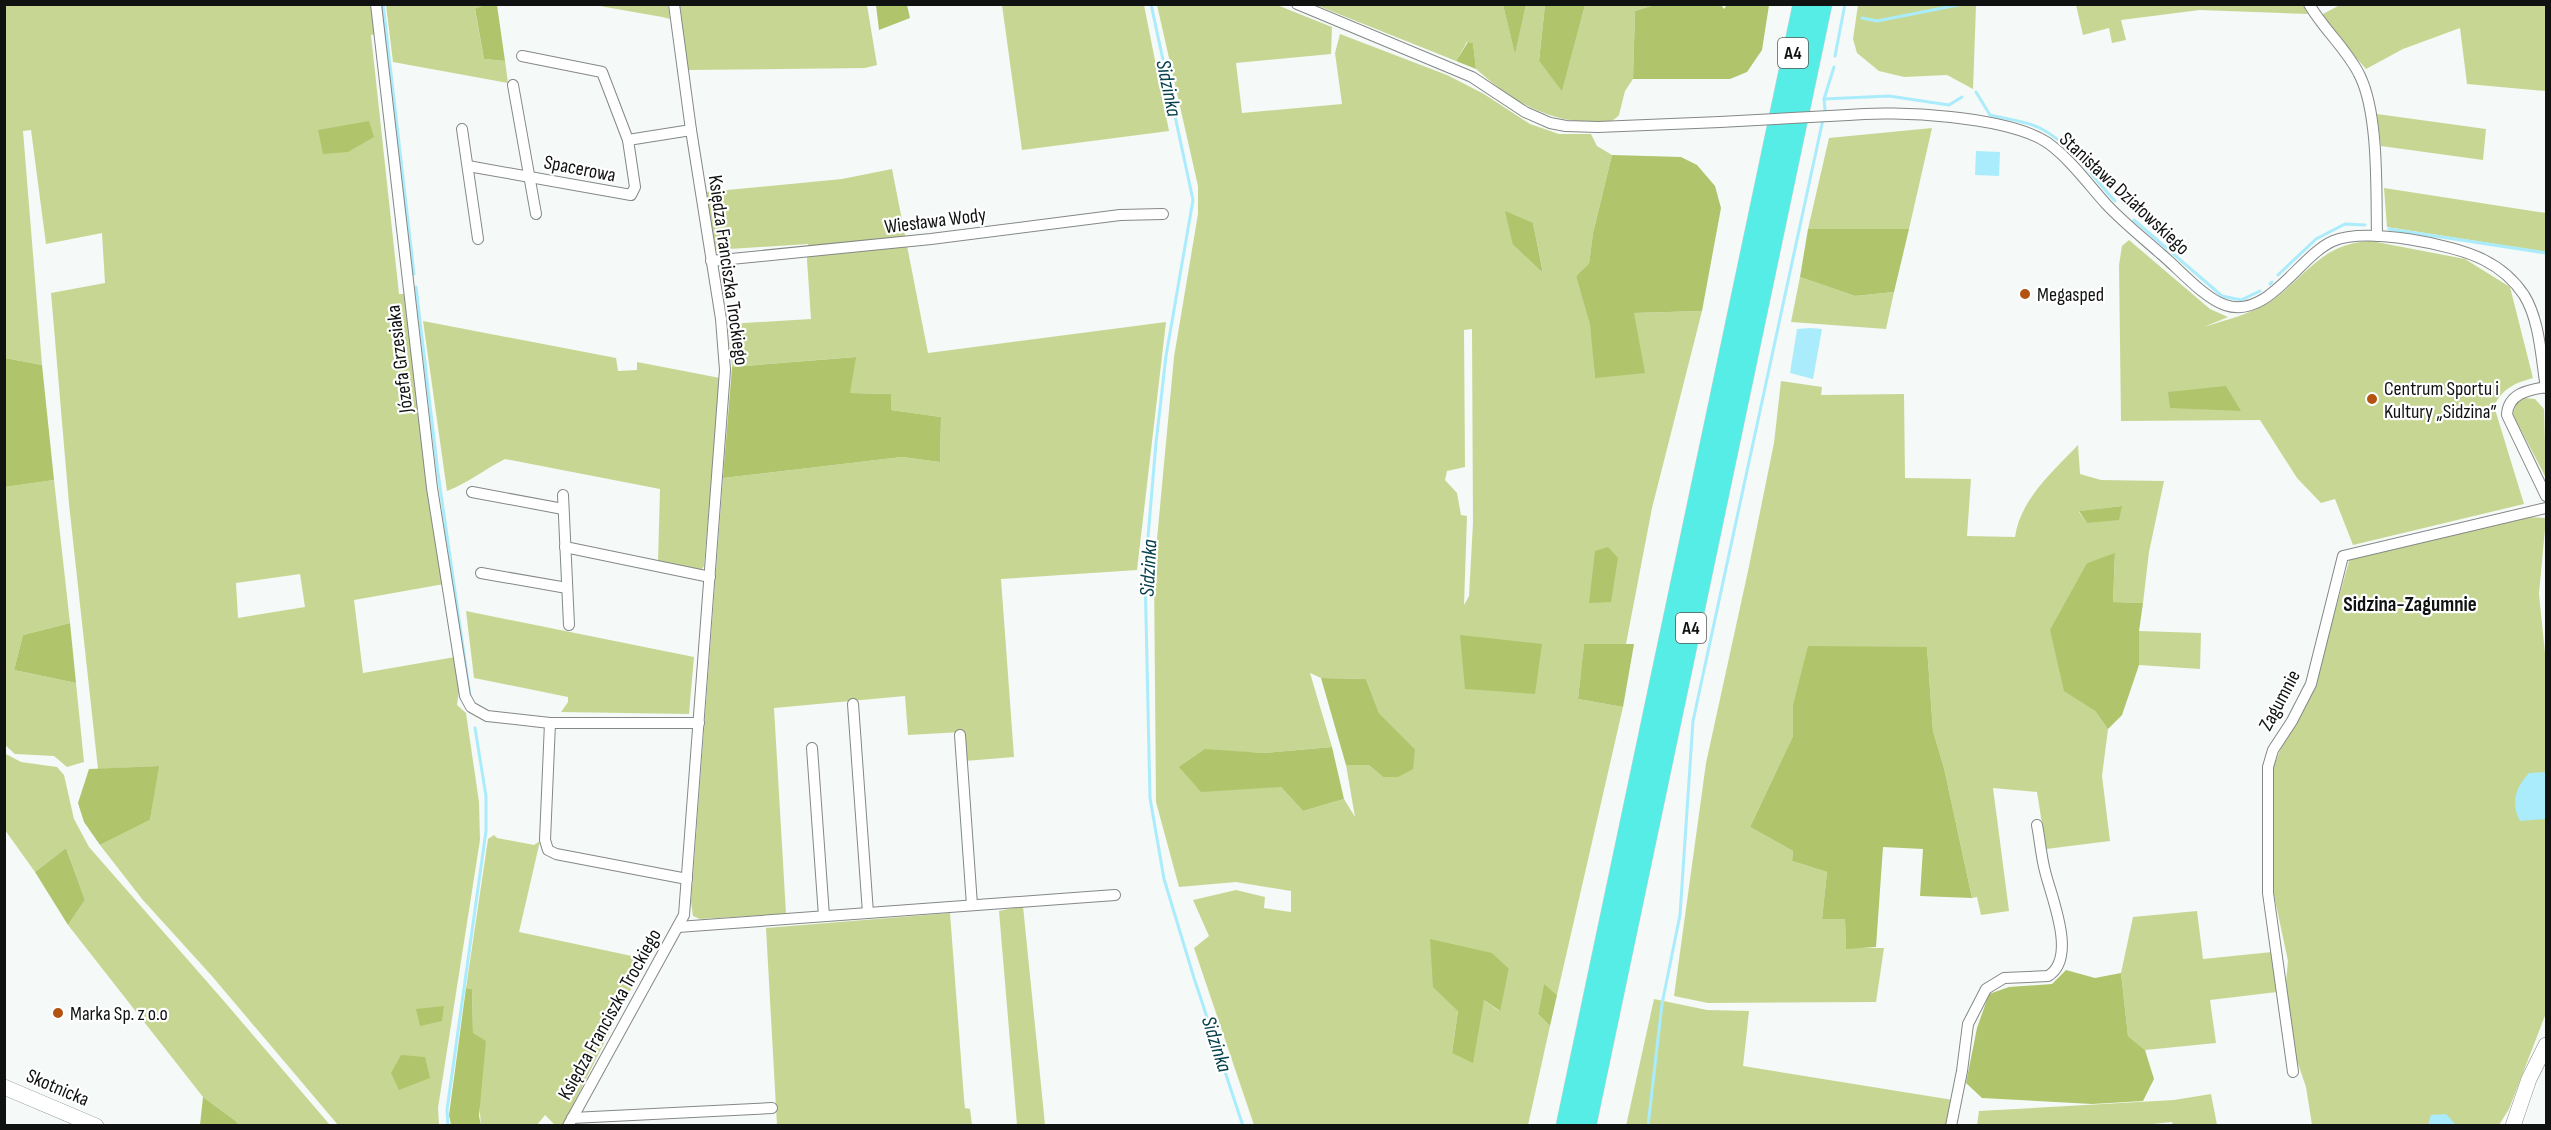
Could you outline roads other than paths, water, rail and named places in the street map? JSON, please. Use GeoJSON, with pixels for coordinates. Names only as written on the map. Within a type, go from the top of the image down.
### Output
{"type":"FeatureCollection","features":[{"type":"Feature","properties":{"kind":"highway","name":"A4"},"geometry":{"type":"LineString","coordinates":[[1566,1125],[1803,4]]}},
{"type":"Feature","properties":{"kind":"highway","name":"A4"},"geometry":{"type":"LineString","coordinates":[[1586,1125],[1822,4]]}},
{"type":"Feature","properties":{"kind":"main road"},"geometry":{"type":"LineString","coordinates":[[2513,1125],[2529,1079],[2547,1045]]}},
{"type":"Feature","properties":{"kind":"main road","name":"Skotnicka"},"geometry":{"type":"LineString","coordinates":[[4,1087],[96,1125]]}},
{"type":"Feature","properties":{"kind":"street","name":"Józefa Grzesiaka"},"geometry":{"type":"LineString","coordinates":[[376,4],[432,488],[465,696],[471,707],[487,716],[550,723]]}},
{"type":"Feature","properties":{"kind":"street","name":"Księdza Franciszka Trockiego"},"geometry":{"type":"LineString","coordinates":[[570,1122],[684,915],[725,370],[721,319],[674,4]]}},
{"type":"Feature","properties":{"kind":"street","name":"Stanisława Działowskiego"},"geometry":{"type":"LineString","coordinates":[[1297,4],[1472,77],[1525,112],[1550,123],[1566,126],[1598,127],[1720,122],[1883,112],[1940,116],[1998,126],[2034,136],[2060,152],[2127,223],[2211,297],[2227,306],[2248,305],[2270,295],[2306,260],[2332,242],[2351,235],[2377,236],[2458,251],[2482,259],[2506,274],[2517,285],[2530,308],[2546,387],[2518,395],[2510,403],[2507,415],[2547,496]]}},
{"type":"Feature","properties":{"kind":"street"},"geometry":{"type":"LineString","coordinates":[[2309,4],[2360,75],[2366,94],[2375,150],[2377,236]]}},
{"type":"Feature","properties":{"kind":"street","name":"Spacerowa"},"geometry":{"type":"LineString","coordinates":[[468,166],[631,195],[635,187],[628,140],[602,72],[522,56]]}},
{"type":"Feature","properties":{"kind":"street"},"geometry":{"type":"LineString","coordinates":[[513,86],[536,214]]}},
{"type":"Feature","properties":{"kind":"street"},"geometry":{"type":"LineString","coordinates":[[462,129],[478,239]]}},
{"type":"Feature","properties":{"kind":"street","name":"Spacerowa"},"geometry":{"type":"LineString","coordinates":[[628,140],[691,130]]}},
{"type":"Feature","properties":{"kind":"street","name":"Wiesława Wody"},"geometry":{"type":"LineString","coordinates":[[711,261],[900,243],[1120,215],[1163,214]]}},
{"type":"Feature","properties":{"kind":"street"},"geometry":{"type":"LineString","coordinates":[[472,492],[563,508]]}},
{"type":"Feature","properties":{"kind":"street"},"geometry":{"type":"LineString","coordinates":[[563,495],[569,625]]}},
{"type":"Feature","properties":{"kind":"street","name":"Zagumnie"},"geometry":{"type":"LineString","coordinates":[[2293,1071],[2268,893],[2268,767],[2273,750],[2292,721],[2311,684],[2343,556],[2547,508]]}},
{"type":"Feature","properties":{"kind":"street"},"geometry":{"type":"LineString","coordinates":[[565,547],[710,577]]}},
{"type":"Feature","properties":{"kind":"street"},"geometry":{"type":"LineString","coordinates":[[481,573],[567,588]]}},
{"type":"Feature","properties":{"kind":"street"},"geometry":{"type":"LineString","coordinates":[[853,704],[868,913]]}},
{"type":"Feature","properties":{"kind":"street"},"geometry":{"type":"LineString","coordinates":[[687,879],[556,854],[548,850],[545,840],[550,723],[699,723]]}},
{"type":"Feature","properties":{"kind":"street"},"geometry":{"type":"LineString","coordinates":[[960,735],[972,905]]}},
{"type":"Feature","properties":{"kind":"street"},"geometry":{"type":"LineString","coordinates":[[812,748],[824,916]]}},
{"type":"Feature","properties":{"kind":"street"},"geometry":{"type":"LineString","coordinates":[[1952,1125],[1968,1024],[1986,988],[2004,978],[2048,976],[2054,973],[2061,961],[2057,910],[2045,871],[2037,825]]}},
{"type":"Feature","properties":{"kind":"street","name":"Księdza Franciszka Trockiego"},"geometry":{"type":"LineString","coordinates":[[678,927],[1115,895]]}},
{"type":"Feature","properties":{"kind":"street","name":"Księdza Franciszka Trockiego"},"geometry":{"type":"LineString","coordinates":[[570,1122],[772,1108]]}},
{"type":"Feature","properties":{"kind":"water"},"geometry":{"type":"Polygon","coordinates":[[[1976,151],[2000,152],[1999,176],[1975,175],[1976,151]]]}},
{"type":"Feature","properties":{"kind":"water"},"geometry":{"type":"Polygon","coordinates":[[[1797,329],[1822,329],[1813,379],[1790,373],[1797,329]]]}},
{"type":"Feature","properties":{"kind":"water"},"geometry":{"type":"Polygon","coordinates":[[[2546,772],[2546,819],[2520,821],[2515,802],[2521,784],[2529,773],[2546,772]]]}},
{"type":"Feature","properties":{"kind":"water"},"geometry":{"type":"Polygon","coordinates":[[[2446,1114],[2456,1125],[2428,1125],[2431,1115],[2446,1114]]]}},
{"type":"Feature","properties":{"kind":"waterway"},"geometry":{"type":"LineString","coordinates":[[383,4],[414,274]]}},
{"type":"Feature","properties":{"kind":"waterway","name":"Sidzinka"},"geometry":{"type":"LineString","coordinates":[[1151,4],[1193,200],[1166,356],[1145,572],[1150,798],[1164,879],[1243,1126]]}},
{"type":"Feature","properties":{"kind":"waterway"},"geometry":{"type":"LineString","coordinates":[[1835,56],[1845,4]]}},
{"type":"Feature","properties":{"kind":"waterway"},"geometry":{"type":"LineString","coordinates":[[1862,18],[1877,21],[1963,4]]}},
{"type":"Feature","properties":{"kind":"waterway"},"geometry":{"type":"LineString","coordinates":[[1648,1126],[1662,1004],[1680,915],[1693,721],[1825,110],[1824,99],[1834,67]]}},
{"type":"Feature","properties":{"kind":"waterway"},"geometry":{"type":"LineString","coordinates":[[1976,92],[1990,115],[2040,128],[2062,143],[2115,201]]}},
{"type":"Feature","properties":{"kind":"waterway"},"geometry":{"type":"LineString","coordinates":[[1824,99],[1889,96],[1949,105],[1962,97]]}},
{"type":"Feature","properties":{"kind":"waterway"},"geometry":{"type":"LineString","coordinates":[[2134,220],[2222,296],[2241,300],[2260,291]]}},
{"type":"Feature","properties":{"kind":"waterway"},"geometry":{"type":"LineString","coordinates":[[2278,275],[2316,239],[2345,224],[2365,225]]}},
{"type":"Feature","properties":{"kind":"waterway"},"geometry":{"type":"LineString","coordinates":[[2389,229],[2546,253]]}},
{"type":"Feature","properties":{"kind":"waterway"},"geometry":{"type":"LineString","coordinates":[[416,287],[438,473],[470,696]]}},
{"type":"Feature","properties":{"kind":"waterway"},"geometry":{"type":"LineString","coordinates":[[448,1126],[447,1110],[486,831],[486,796],[475,728]]}},
{"type":"Feature","properties":{"kind":"place","name":"Megasped"},"geometry":{"type":"Point","coordinates":[2025,294]}},
{"type":"Feature","properties":{"kind":"place","name":"Centrum Sportu i Kultury „Sidzina”"},"geometry":{"type":"Point","coordinates":[2372,399]}},
{"type":"Feature","properties":{"kind":"place","name":"Marka Sp. z o.o"},"geometry":{"type":"Point","coordinates":[58,1013]}},
{"type":"Feature","properties":{"kind":"district","name":"Sidzina-Zagumnie"},"geometry":{"type":"Point","coordinates":[2410,604]}}]}
